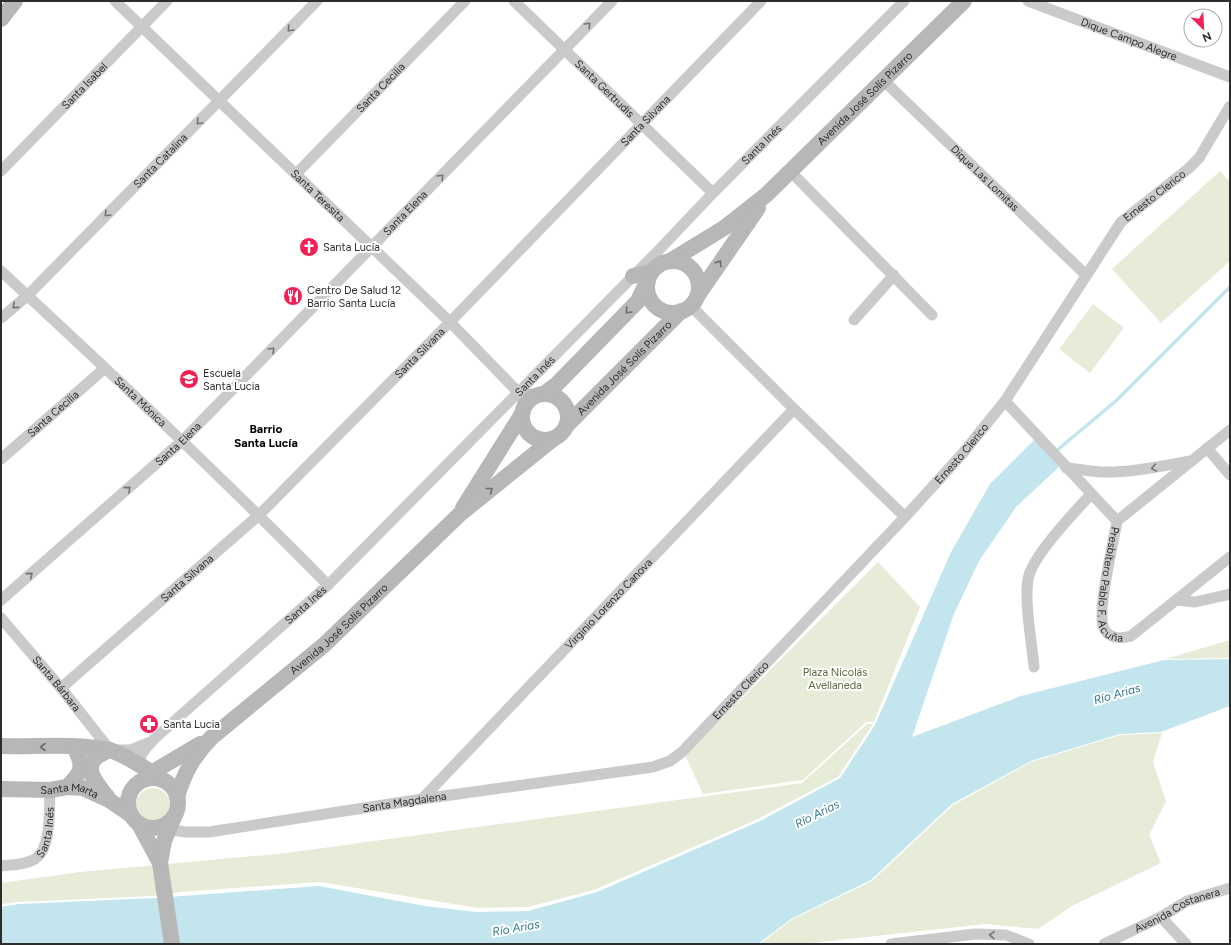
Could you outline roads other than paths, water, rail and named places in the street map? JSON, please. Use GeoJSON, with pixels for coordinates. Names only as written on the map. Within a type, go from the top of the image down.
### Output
{"type":"FeatureCollection","features":[{"type":"Feature","properties":{"kind":"main road"},"geometry":{"type":"LineString","coordinates":[[1,19],[14,1]]}},
{"type":"Feature","properties":{"kind":"main road","name":"Avenida José Solís Pizarro"},"geometry":{"type":"LineString","coordinates":[[460,514],[522,404],[541,395],[556,385],[638,301],[653,267],[724,228],[766,195],[964,1]]}},
{"type":"Feature","properties":{"kind":"main road","name":"Avenida José Solís Pizarro"},"geometry":{"type":"LineString","coordinates":[[567,425],[690,304],[766,195]]}},
{"type":"Feature","properties":{"kind":"main road"},"geometry":{"type":"LineString","coordinates":[[653,267],[679,261],[687,264],[694,270],[698,278],[690,304]]}},
{"type":"Feature","properties":{"kind":"main road","name":"Avenida José Solís Pizarro"},"geometry":{"type":"LineString","coordinates":[[653,267],[648,291],[652,302],[665,311],[690,304]]}},
{"type":"Feature","properties":{"kind":"main road","name":"Avenida José Solís Pizarro"},"geometry":{"type":"LineString","coordinates":[[177,797],[188,767],[197,752],[324,645],[460,514],[564,431],[569,418],[564,403],[558,398],[541,395]]}},
{"type":"Feature","properties":{"kind":"main road"},"geometry":{"type":"LineString","coordinates":[[522,404],[525,430],[530,436],[545,441],[553,440]]}},
{"type":"Feature","properties":{"kind":"main road","name":"Avenida José Solís Pizarro"},"geometry":{"type":"LineString","coordinates":[[150,775],[212,738]]}},
{"type":"Feature","properties":{"kind":"main road"},"geometry":{"type":"LineString","coordinates":[[1,746],[74,747],[110,750],[172,787],[177,797],[178,807],[167,824],[162,870],[172,944]]}},
{"type":"Feature","properties":{"kind":"main road"},"geometry":{"type":"LineString","coordinates":[[67,787],[81,770],[81,761],[74,747]]}},
{"type":"Feature","properties":{"kind":"main road"},"geometry":{"type":"LineString","coordinates":[[109,800],[96,784],[91,773],[91,764],[98,755],[110,750]]}},
{"type":"Feature","properties":{"kind":"main road"},"geometry":{"type":"LineString","coordinates":[[150,775],[136,786],[130,794],[128,805],[162,870]]}},
{"type":"Feature","properties":{"kind":"main road","name":"Santa Marta"},"geometry":{"type":"LineString","coordinates":[[1,789],[50,790],[67,787],[83,788],[109,800],[135,820]]}},
{"type":"Feature","properties":{"kind":"main road"},"geometry":{"type":"LineString","coordinates":[[135,820],[148,828],[167,824]]}},
{"type":"Feature","properties":{"kind":"street","name":"Santa Teresita"},"geometry":{"type":"LineString","coordinates":[[115,1],[141,28],[450,322],[522,404]]}},
{"type":"Feature","properties":{"kind":"street","name":"Santa Isabel"},"geometry":{"type":"LineString","coordinates":[[1,171],[167,1]]}},
{"type":"Feature","properties":{"kind":"street","name":"Santa Catalina"},"geometry":{"type":"LineString","coordinates":[[1,318],[27,296],[317,1]]}},
{"type":"Feature","properties":{"kind":"street","name":"Santa Cecilia"},"geometry":{"type":"LineString","coordinates":[[296,174],[465,1]]}},
{"type":"Feature","properties":{"kind":"street","name":"Santa Gertrudis"},"geometry":{"type":"LineString","coordinates":[[514,1],[713,193]]}},
{"type":"Feature","properties":{"kind":"street","name":"Santa Elena"},"geometry":{"type":"LineString","coordinates":[[1,600],[182,441],[373,248],[612,1]]}},
{"type":"Feature","properties":{"kind":"street","name":"Santa Silvana"},"geometry":{"type":"LineString","coordinates":[[61,688],[259,515],[450,322],[761,1]]}},
{"type":"Feature","properties":{"kind":"street","name":"Dique Campo Alegre"},"geometry":{"type":"LineString","coordinates":[[1028,1],[1230,77]]}},
{"type":"Feature","properties":{"kind":"street","name":"Santa Inés"},"geometry":{"type":"LineString","coordinates":[[150,775],[139,760],[141,754],[154,739],[328,585],[522,404],[653,267],[713,193],[902,2]]}},
{"type":"Feature","properties":{"kind":"street","name":"Dique Las Lomitas"},"geometry":{"type":"LineString","coordinates":[[884,81],[1086,275]]}},
{"type":"Feature","properties":{"kind":"street","name":"Ernesto Clerico"},"geometry":{"type":"LineString","coordinates":[[653,767],[670,761],[682,752],[905,517],[963,453],[1005,400],[1121,222],[1188,169],[1199,158],[1230,106]]}},
{"type":"Feature","properties":{"kind":"street"},"geometry":{"type":"LineString","coordinates":[[791,172],[932,315]]}},
{"type":"Feature","properties":{"kind":"street","name":"Santa Mónica"},"geometry":{"type":"LineString","coordinates":[[1,272],[182,441],[259,515],[328,585]]}},
{"type":"Feature","properties":{"kind":"street"},"geometry":{"type":"LineString","coordinates":[[854,320],[894,275]]}},
{"type":"Feature","properties":{"kind":"street"},"geometry":{"type":"LineString","coordinates":[[690,304],[794,409],[905,517]]}},
{"type":"Feature","properties":{"kind":"street","name":"Santa Cecilia"},"geometry":{"type":"LineString","coordinates":[[1,459],[105,368]]}},
{"type":"Feature","properties":{"kind":"street"},"geometry":{"type":"LineString","coordinates":[[1005,400],[1116,521]]}},
{"type":"Feature","properties":{"kind":"street","name":"Virginio Lorenzo Canova"},"geometry":{"type":"LineString","coordinates":[[422,799],[794,409]]}},
{"type":"Feature","properties":{"kind":"street","name":"Presbítero Pablo F. Acuña"},"geometry":{"type":"LineString","coordinates":[[1176,600],[1131,636],[1121,639],[1112,637],[1104,627],[1102,612],[1116,521],[1230,430]]}},
{"type":"Feature","properties":{"kind":"street"},"geometry":{"type":"LineString","coordinates":[[1207,448],[1230,475]]}},
{"type":"Feature","properties":{"kind":"street"},"geometry":{"type":"LineString","coordinates":[[1063,464],[1101,472],[1144,469],[1192,461]]}},
{"type":"Feature","properties":{"kind":"street"},"geometry":{"type":"LineString","coordinates":[[1034,667],[1027,592],[1030,574],[1057,532],[1091,494]]}},
{"type":"Feature","properties":{"kind":"street"},"geometry":{"type":"LineString","coordinates":[[1176,600],[1230,557]]}},
{"type":"Feature","properties":{"kind":"street"},"geometry":{"type":"LineString","coordinates":[[1176,600],[1195,602],[1230,594]]}},
{"type":"Feature","properties":{"kind":"street","name":"Santa Bárbara"},"geometry":{"type":"LineString","coordinates":[[1,618],[61,688],[110,750]]}},
{"type":"Feature","properties":{"kind":"street","name":"Santa Inés"},"geometry":{"type":"LineString","coordinates":[[110,750],[130,750],[141,747],[154,739]]}},
{"type":"Feature","properties":{"kind":"street","name":"Santa Magdalena"},"geometry":{"type":"LineString","coordinates":[[167,824],[186,832],[209,832],[422,799],[653,767]]}},
{"type":"Feature","properties":{"kind":"street","name":"Santa Inés"},"geometry":{"type":"LineString","coordinates":[[1,866],[23,863],[34,859],[43,852],[47,841],[50,790]]}},
{"type":"Feature","properties":{"kind":"street","name":"Avenida Costanera"},"geometry":{"type":"LineString","coordinates":[[1104,944],[1161,917],[1187,901],[1230,888]]}},
{"type":"Feature","properties":{"kind":"street"},"geometry":{"type":"LineString","coordinates":[[1161,917],[1186,944]]}},
{"type":"Feature","properties":{"kind":"street"},"geometry":{"type":"LineString","coordinates":[[891,944],[923,942],[975,934],[1006,935],[1029,944]]}},
{"type":"Feature","properties":{"kind":"water","name":"Río Arias"},"geometry":{"type":"Polygon","coordinates":[[[1035,439],[1059,467],[1016,507],[979,561],[954,614],[912,737],[1021,696],[1164,660],[1230,659],[1230,706],[1161,732],[1120,734],[1031,761],[952,804],[871,880],[791,919],[758,944],[1,944],[1,907],[19,904],[155,898],[319,886],[425,906],[476,912],[528,911],[597,892],[760,821],[840,778],[875,725],[951,552],[990,484],[1035,439]]]}},
{"type":"Feature","properties":{"kind":"waterway"},"geometry":{"type":"LineString","coordinates":[[1055,452],[1117,400],[1230,287]]}},
{"type":"Feature","properties":{"kind":"place","name":"Santa Lucía"},"geometry":{"type":"Point","coordinates":[309,247]}},
{"type":"Feature","properties":{"kind":"place","name":"Centro De Salud 12 Barrio Santa Lucía"},"geometry":{"type":"Point","coordinates":[293,296]}},
{"type":"Feature","properties":{"kind":"place","name":"Escuela Santa Lucia"},"geometry":{"type":"Point","coordinates":[189,379]}},
{"type":"Feature","properties":{"kind":"place","name":"Santa Lucia"},"geometry":{"type":"Point","coordinates":[149,724]}},
{"type":"Feature","properties":{"kind":"district","name":"Barrio Santa Lucía"},"geometry":{"type":"Point","coordinates":[266,436]}},
{"type":"Feature","properties":{"kind":"park label","name":"Plaza Nicolás Avellaneda"},"geometry":{"type":"Point","coordinates":[835,678]}}]}
